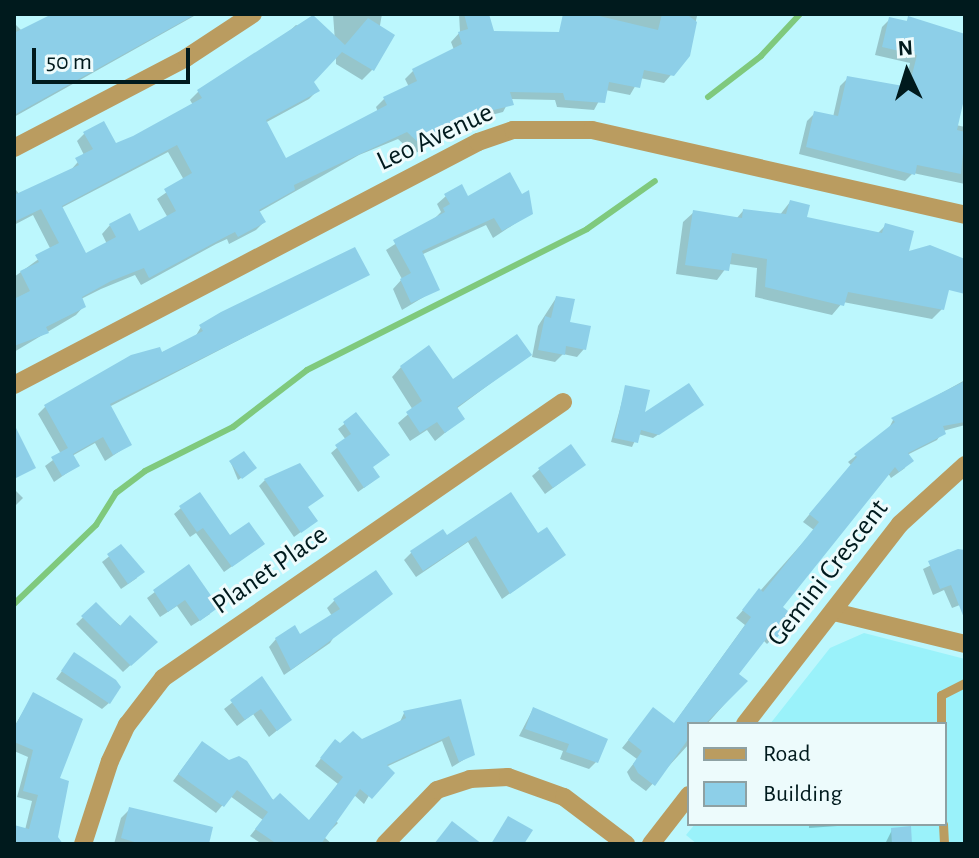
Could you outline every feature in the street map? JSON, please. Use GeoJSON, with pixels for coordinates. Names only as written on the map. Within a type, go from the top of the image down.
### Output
{"type":"FeatureCollection","features":[{"type":"Feature","properties":{"kind":"street"},"geometry":{"type":"LineString","coordinates":[[14,148],[186,58],[253,14]]}},
{"type":"Feature","properties":{"kind":"street","name":"Leo Avenue"},"geometry":{"type":"LineString","coordinates":[[14,385],[478,142],[513,130],[592,130],[965,215]]}},
{"type":"Feature","properties":{"kind":"street","name":"Planet Place"},"geometry":{"type":"LineString","coordinates":[[83,844],[97,789],[116,749],[163,678],[563,402]]}},
{"type":"Feature","properties":{"kind":"street","name":"Gemini Crescent"},"geometry":{"type":"LineString","coordinates":[[747,722],[921,500],[965,465]]}},
{"type":"Feature","properties":{"kind":"street"},"geometry":{"type":"LineString","coordinates":[[834,612],[965,644]]}},
{"type":"Feature","properties":{"kind":"street"},"geometry":{"type":"LineString","coordinates":[[385,844],[437,790],[470,779],[508,777],[564,797],[626,844]]}},
{"type":"Feature","properties":{"kind":"street"},"geometry":{"type":"LineString","coordinates":[[651,844],[687,798]]}},
{"type":"Feature","properties":{"kind":"lane"},"geometry":{"type":"LineString","coordinates":[[941,722],[941,695],[965,683]]}},
{"type":"Feature","properties":{"kind":"shaded area"},"geometry":{"type":"Polygon","coordinates":[[[864,633],[965,659],[965,844],[697,844],[686,835],[693,826],[947,826],[947,722],[772,722],[830,648],[864,633]]]}},
{"type":"Feature","properties":{"kind":"building"},"geometry":{"type":"Polygon","coordinates":[[[52,14],[196,14],[14,115],[14,33],[52,14]]]}},
{"type":"Feature","properties":{"kind":"building"},"geometry":{"type":"Polygon","coordinates":[[[464,14],[489,14],[494,31],[559,32],[563,14],[591,14],[658,30],[662,14],[689,16],[697,22],[690,56],[674,76],[644,70],[640,88],[609,82],[605,103],[565,100],[563,93],[510,92],[514,105],[473,115],[475,120],[423,147],[407,132],[294,185],[295,190],[259,210],[266,222],[238,237],[235,232],[149,278],[144,268],[111,281],[82,297],[86,307],[46,327],[49,333],[14,346],[14,299],[30,291],[20,271],[39,262],[35,255],[59,243],[41,209],[14,222],[14,195],[79,165],[75,158],[93,149],[83,132],[104,121],[116,143],[133,136],[202,98],[197,90],[313,15],[345,45],[368,18],[395,35],[374,71],[342,52],[314,82],[320,91],[266,120],[286,158],[387,105],[383,97],[417,81],[412,69],[462,44],[458,32],[468,29],[464,14]],[[177,145],[62,206],[86,253],[116,237],[109,224],[130,213],[139,231],[176,211],[164,189],[192,173],[177,145]]]}},
{"type":"Feature","properties":{"kind":"building"},"geometry":{"type":"Polygon","coordinates":[[[908,16],[965,34],[965,95],[957,130],[965,132],[961,174],[917,165],[915,175],[806,147],[814,111],[838,116],[847,76],[909,87],[917,55],[882,47],[889,17],[907,21],[908,16]]]}},
{"type":"Feature","properties":{"kind":"building"},"geometry":{"type":"Polygon","coordinates":[[[510,172],[522,194],[529,190],[533,214],[502,231],[494,218],[422,251],[440,290],[411,303],[400,279],[411,273],[393,240],[445,212],[443,208],[450,204],[444,194],[462,184],[468,196],[510,172]]]}},
{"type":"Feature","properties":{"kind":"building"},"geometry":{"type":"Polygon","coordinates":[[[790,200],[810,205],[807,217],[882,233],[885,223],[914,231],[909,251],[930,245],[965,259],[965,294],[949,290],[944,310],[848,292],[844,306],[765,287],[767,259],[732,253],[729,271],[685,265],[693,210],[742,218],[743,209],[786,214],[790,200]]]}},
{"type":"Feature","properties":{"kind":"building"},"geometry":{"type":"Polygon","coordinates":[[[355,247],[370,275],[110,404],[132,445],[113,455],[103,437],[73,454],[80,466],[62,476],[51,457],[68,448],[44,405],[131,355],[160,347],[162,352],[203,331],[199,325],[221,312],[355,247]]]}},
{"type":"Feature","properties":{"kind":"building"},"geometry":{"type":"Polygon","coordinates":[[[556,296],[575,299],[570,322],[591,326],[586,350],[566,346],[565,355],[538,350],[545,316],[551,318],[556,296]]]}},
{"type":"Feature","properties":{"kind":"building"},"geometry":{"type":"Polygon","coordinates":[[[517,334],[532,355],[457,407],[465,419],[445,433],[437,422],[420,433],[406,412],[422,401],[400,366],[429,345],[453,379],[517,334]]]}},
{"type":"Feature","properties":{"kind":"building"},"geometry":{"type":"Polygon","coordinates":[[[965,381],[965,422],[943,426],[946,434],[908,453],[914,461],[899,472],[895,467],[783,607],[794,616],[776,639],[770,634],[739,674],[748,681],[707,722],[687,722],[687,741],[655,786],[638,773],[633,764],[642,751],[628,740],[653,707],[674,723],[751,617],[742,610],[759,588],[763,592],[819,522],[809,514],[857,457],[854,454],[895,422],[891,418],[965,381]]]}},
{"type":"Feature","properties":{"kind":"building"},"geometry":{"type":"Polygon","coordinates":[[[689,383],[704,405],[659,435],[641,430],[638,443],[614,438],[625,385],[650,390],[645,412],[689,383]]]}},
{"type":"Feature","properties":{"kind":"building"},"geometry":{"type":"Polygon","coordinates":[[[356,412],[390,455],[373,467],[380,477],[364,488],[335,445],[351,434],[343,422],[356,412]]]}},
{"type":"Feature","properties":{"kind":"building"},"geometry":{"type":"Polygon","coordinates":[[[14,424],[36,468],[14,479],[14,424]]]}},
{"type":"Feature","properties":{"kind":"building"},"geometry":{"type":"Polygon","coordinates":[[[571,444],[586,465],[553,488],[538,468],[571,444]]]}},
{"type":"Feature","properties":{"kind":"building"},"geometry":{"type":"Polygon","coordinates":[[[244,451],[257,468],[242,479],[229,461],[244,451]]]}},
{"type":"Feature","properties":{"kind":"building"},"geometry":{"type":"Polygon","coordinates":[[[300,463],[324,496],[308,507],[318,521],[301,533],[264,479],[300,463]]]}},
{"type":"Feature","properties":{"kind":"building"},"geometry":{"type":"Polygon","coordinates":[[[200,492],[230,535],[249,522],[265,544],[232,567],[203,528],[197,532],[179,506],[200,492]]]}},
{"type":"Feature","properties":{"kind":"building"},"geometry":{"type":"Polygon","coordinates":[[[511,492],[538,533],[547,527],[566,555],[510,594],[476,536],[423,571],[410,551],[443,529],[447,535],[511,492]]]}},
{"type":"Feature","properties":{"kind":"building"},"geometry":{"type":"Polygon","coordinates":[[[121,544],[145,572],[128,584],[107,554],[121,544]]]}},
{"type":"Feature","properties":{"kind":"building"},"geometry":{"type":"Polygon","coordinates":[[[958,549],[965,550],[964,618],[951,585],[940,589],[928,561],[958,549]]]}},
{"type":"Feature","properties":{"kind":"building"},"geometry":{"type":"Polygon","coordinates":[[[189,564],[219,607],[200,621],[185,600],[168,612],[153,590],[189,564]]]}},
{"type":"Feature","properties":{"kind":"building"},"geometry":{"type":"Polygon","coordinates":[[[376,570],[393,594],[291,670],[275,638],[295,625],[300,634],[340,609],[333,599],[376,570]]]}},
{"type":"Feature","properties":{"kind":"building"},"geometry":{"type":"Polygon","coordinates":[[[96,602],[120,626],[130,615],[158,642],[131,666],[81,616],[96,602]]]}},
{"type":"Feature","properties":{"kind":"building"},"geometry":{"type":"Polygon","coordinates":[[[74,652],[116,680],[121,687],[110,704],[61,671],[74,652]]]}},
{"type":"Feature","properties":{"kind":"building"},"geometry":{"type":"Polygon","coordinates":[[[262,676],[292,720],[277,731],[261,709],[245,720],[230,700],[262,676]]]}},
{"type":"Feature","properties":{"kind":"building"},"geometry":{"type":"Polygon","coordinates":[[[33,692],[83,719],[60,778],[69,781],[58,837],[63,844],[14,844],[14,825],[29,829],[38,795],[23,791],[33,750],[14,742],[14,728],[33,692]]]}},
{"type":"Feature","properties":{"kind":"building"},"geometry":{"type":"Polygon","coordinates":[[[461,699],[475,755],[459,762],[449,736],[387,765],[395,773],[372,799],[360,789],[321,844],[277,844],[255,829],[268,812],[237,790],[224,807],[178,774],[202,741],[229,760],[239,756],[247,761],[273,800],[280,793],[309,820],[343,777],[320,758],[335,739],[340,743],[353,731],[362,739],[406,718],[403,711],[461,699]]]}},
{"type":"Feature","properties":{"kind":"building"},"geometry":{"type":"Polygon","coordinates":[[[533,707],[608,739],[598,763],[566,752],[569,744],[525,729],[533,707]]]}},
{"type":"Feature","properties":{"kind":"building"},"geometry":{"type":"Polygon","coordinates":[[[129,807],[213,827],[209,844],[141,844],[121,838],[129,807]]]}},
{"type":"Feature","properties":{"kind":"building"},"geometry":{"type":"Polygon","coordinates":[[[508,816],[533,830],[524,844],[491,844],[508,816]]]}},
{"type":"Feature","properties":{"kind":"building"},"geometry":{"type":"Polygon","coordinates":[[[452,821],[482,844],[434,844],[452,821]]]}},
{"type":"Feature","properties":{"kind":"building"},"geometry":{"type":"Polygon","coordinates":[[[911,826],[912,844],[892,844],[891,828],[911,826]]]}},
{"type":"Feature","properties":{"kind":"waterway"},"geometry":{"type":"LineString","coordinates":[[708,97],[761,56],[800,14]]}},
{"type":"Feature","properties":{"kind":"waterway"},"geometry":{"type":"LineString","coordinates":[[14,604],[96,525],[116,493],[145,471],[233,427],[307,370],[587,229],[655,181]]}}]}
